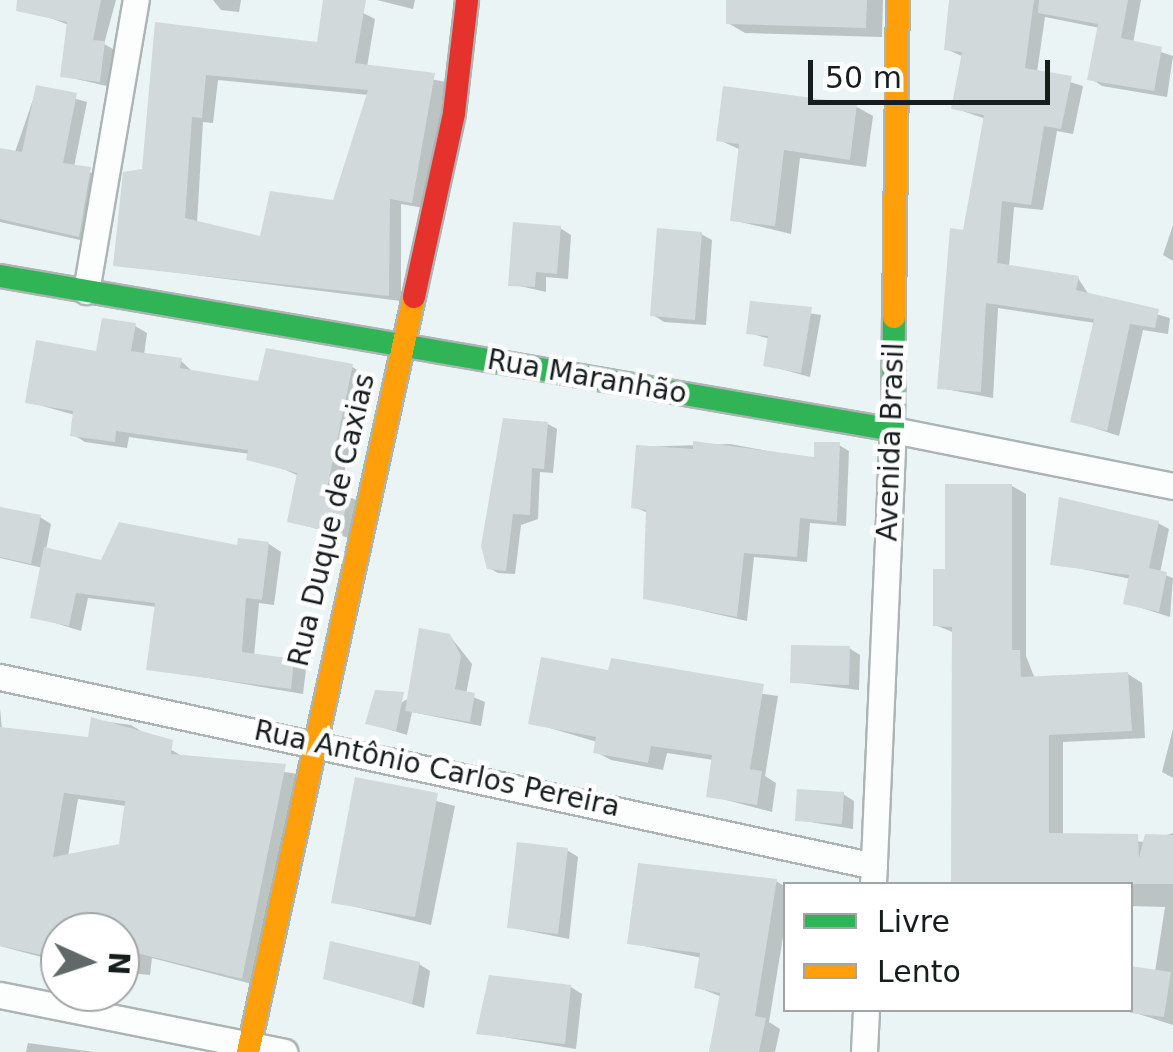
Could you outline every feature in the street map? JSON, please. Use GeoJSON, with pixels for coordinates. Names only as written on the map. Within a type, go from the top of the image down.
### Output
{"type":"FeatureCollection","features":[{"type":"Feature","properties":{"kind":"street"},"geometry":{"type":"LineString","coordinates":[[86,291],[136,0]]}},
{"type":"Feature","properties":{"kind":"street","name":"Rua Duque de Caxias"},"geometry":{"type":"LineString","coordinates":[[249,1049],[313,741],[454,113],[467,0]]}},
{"type":"Feature","properties":{"kind":"street","name":"Avenida Brasil"},"geometry":{"type":"LineString","coordinates":[[874,875],[893,430],[898,0]]}},
{"type":"Feature","properties":{"kind":"street","name":"Rua Maranhão"},"geometry":{"type":"LineString","coordinates":[[0,276],[893,430],[1173,486]]}},
{"type":"Feature","properties":{"kind":"street","name":"Rua Antônio Carlos Pereira"},"geometry":{"type":"LineString","coordinates":[[0,677],[313,741],[874,875]]}},
{"type":"Feature","properties":{"kind":"street"},"geometry":{"type":"LineString","coordinates":[[0,995],[249,1049],[284,1052]]}},
{"type":"Feature","properties":{"kind":"street"},"geometry":{"type":"LineString","coordinates":[[864,1052],[866,1012]]}},
{"type":"Feature","properties":{"kind":"building"},"geometry":{"type":"Polygon","coordinates":[[[17,0],[101,0],[93,40],[105,41],[100,82],[60,77],[67,22],[16,11],[17,0]]]}},
{"type":"Feature","properties":{"kind":"building"},"geometry":{"type":"Polygon","coordinates":[[[323,0],[366,0],[355,63],[435,73],[412,203],[390,199],[389,296],[113,266],[123,172],[142,169],[155,22],[317,42],[323,0]],[[206,75],[202,118],[192,117],[185,218],[260,236],[270,191],[333,200],[368,90],[206,75]]]}},
{"type":"Feature","properties":{"kind":"building"},"geometry":{"type":"Polygon","coordinates":[[[726,0],[867,0],[866,28],[726,24],[726,0]]]}},
{"type":"Feature","properties":{"kind":"building"},"geometry":{"type":"Polygon","coordinates":[[[949,0],[1034,0],[1025,68],[1072,76],[1061,129],[1044,126],[1031,205],[1002,201],[997,263],[1079,276],[1076,290],[1159,309],[1155,328],[1130,324],[1107,431],[1070,422],[1094,319],[986,303],[981,392],[937,389],[950,228],[963,230],[984,115],[951,109],[962,52],[944,50],[949,0]]]}},
{"type":"Feature","properties":{"kind":"building"},"geometry":{"type":"Polygon","coordinates":[[[1039,0],[1128,0],[1121,38],[1162,47],[1154,91],[1087,80],[1098,24],[1038,13],[1039,0]]]}},
{"type":"Feature","properties":{"kind":"building"},"geometry":{"type":"Polygon","coordinates":[[[36,85],[77,93],[63,163],[91,167],[79,237],[0,219],[0,148],[22,152],[36,85]]]}},
{"type":"Feature","properties":{"kind":"building"},"geometry":{"type":"Polygon","coordinates":[[[723,86],[857,104],[850,160],[784,150],[775,226],[730,221],[739,144],[716,141],[723,86]]]}},
{"type":"Feature","properties":{"kind":"building"},"geometry":{"type":"Polygon","coordinates":[[[513,222],[561,226],[557,274],[536,272],[535,287],[508,286],[513,222]]]}},
{"type":"Feature","properties":{"kind":"building"},"geometry":{"type":"Polygon","coordinates":[[[657,228],[702,232],[695,320],[650,316],[657,228]]]}},
{"type":"Feature","properties":{"kind":"building"},"geometry":{"type":"Polygon","coordinates":[[[750,301],[812,307],[801,373],[763,366],[768,336],[746,334],[750,301]]]}},
{"type":"Feature","properties":{"kind":"building"},"geometry":{"type":"Polygon","coordinates":[[[102,318],[136,323],[131,351],[182,358],[180,368],[258,381],[266,348],[353,364],[327,488],[349,493],[340,534],[287,522],[297,473],[246,460],[248,450],[116,431],[115,442],[70,436],[73,411],[25,403],[36,340],[96,351],[102,318]]]}},
{"type":"Feature","properties":{"kind":"building"},"geometry":{"type":"Polygon","coordinates":[[[503,418],[548,422],[544,469],[532,468],[530,515],[513,514],[506,571],[487,569],[481,546],[503,418]]]}},
{"type":"Feature","properties":{"kind":"building"},"geometry":{"type":"Polygon","coordinates":[[[693,441],[814,457],[814,442],[840,442],[837,522],[800,518],[797,557],[744,553],[737,617],[643,599],[646,510],[631,508],[636,445],[693,449],[693,441]]]}},
{"type":"Feature","properties":{"kind":"building"},"geometry":{"type":"Polygon","coordinates":[[[945,484],[1012,484],[1012,650],[1020,650],[1021,677],[1128,672],[1132,731],[1049,735],[1049,833],[1138,834],[1139,858],[1145,834],[1173,835],[1173,884],[951,882],[952,627],[933,626],[933,569],[945,569],[945,484]]]}},
{"type":"Feature","properties":{"kind":"building"},"geometry":{"type":"Polygon","coordinates":[[[1059,497],[1159,521],[1149,568],[1167,572],[1159,612],[1123,604],[1129,575],[1050,565],[1059,497]]]}},
{"type":"Feature","properties":{"kind":"building"},"geometry":{"type":"Polygon","coordinates":[[[0,507],[41,515],[31,564],[0,557],[0,507]]]}},
{"type":"Feature","properties":{"kind":"building"},"geometry":{"type":"Polygon","coordinates":[[[119,522],[237,545],[238,538],[269,542],[262,600],[246,598],[242,652],[294,659],[291,689],[146,670],[155,603],[76,593],[69,626],[30,618],[44,547],[101,560],[119,522]]]}},
{"type":"Feature","properties":{"kind":"building"},"geometry":{"type":"Polygon","coordinates":[[[419,628],[450,634],[461,656],[455,689],[475,693],[470,722],[405,711],[419,628]]]}},
{"type":"Feature","properties":{"kind":"building"},"geometry":{"type":"Polygon","coordinates":[[[791,645],[850,646],[849,685],[790,683],[791,645]]]}},
{"type":"Feature","properties":{"kind":"building"},"geometry":{"type":"Polygon","coordinates":[[[541,657],[608,670],[611,658],[764,684],[750,769],[762,771],[757,805],[706,797],[712,755],[651,746],[648,763],[593,753],[596,737],[528,724],[541,657]]]}},
{"type":"Feature","properties":{"kind":"building"},"geometry":{"type":"Polygon","coordinates":[[[375,690],[404,692],[396,731],[365,724],[375,690]]]}},
{"type":"Feature","properties":{"kind":"building"},"geometry":{"type":"Polygon","coordinates":[[[91,717],[173,740],[171,754],[286,764],[242,979],[140,954],[140,912],[40,912],[40,955],[0,946],[0,727],[88,737],[91,717]],[[64,793],[53,857],[119,844],[125,801],[64,793]]]}},
{"type":"Feature","properties":{"kind":"building"},"geometry":{"type":"Polygon","coordinates":[[[355,777],[438,793],[415,917],[331,903],[355,777]]]}},
{"type":"Feature","properties":{"kind":"building"},"geometry":{"type":"Polygon","coordinates":[[[797,789],[844,792],[842,824],[795,821],[797,789]]]}},
{"type":"Feature","properties":{"kind":"building"},"geometry":{"type":"Polygon","coordinates":[[[517,842],[568,848],[558,934],[507,928],[517,842]]]}},
{"type":"Feature","properties":{"kind":"building"},"geometry":{"type":"Polygon","coordinates":[[[638,863],[777,879],[755,1016],[766,1018],[759,1052],[709,1052],[720,993],[694,988],[700,953],[627,944],[638,863]]]}},
{"type":"Feature","properties":{"kind":"building"},"geometry":{"type":"Polygon","coordinates":[[[330,941],[420,962],[412,1004],[323,979],[330,941]]]}},
{"type":"Feature","properties":{"kind":"building"},"geometry":{"type":"Polygon","coordinates":[[[1133,966],[1171,972],[1164,1017],[1130,1013],[1133,966]]]}},
{"type":"Feature","properties":{"kind":"building"},"geometry":{"type":"Polygon","coordinates":[[[489,975],[571,985],[565,1044],[476,1034],[489,975]]]}},
{"type":"Feature","properties":{"kind":"traffic: fast"},"geometry":{"type":"LineString","coordinates":[[0,276],[893,430],[894,317]]}},
{"type":"Feature","properties":{"kind":"traffic: slow"},"geometry":{"type":"LineString","coordinates":[[894,317],[898,0]]}},
{"type":"Feature","properties":{"kind":"traffic: slow"},"geometry":{"type":"LineString","coordinates":[[248,1052],[414,297]]}},
{"type":"Feature","properties":{"kind":"traffic: jam"},"geometry":{"type":"LineString","coordinates":[[414,297],[454,113],[467,0]]}}]}
